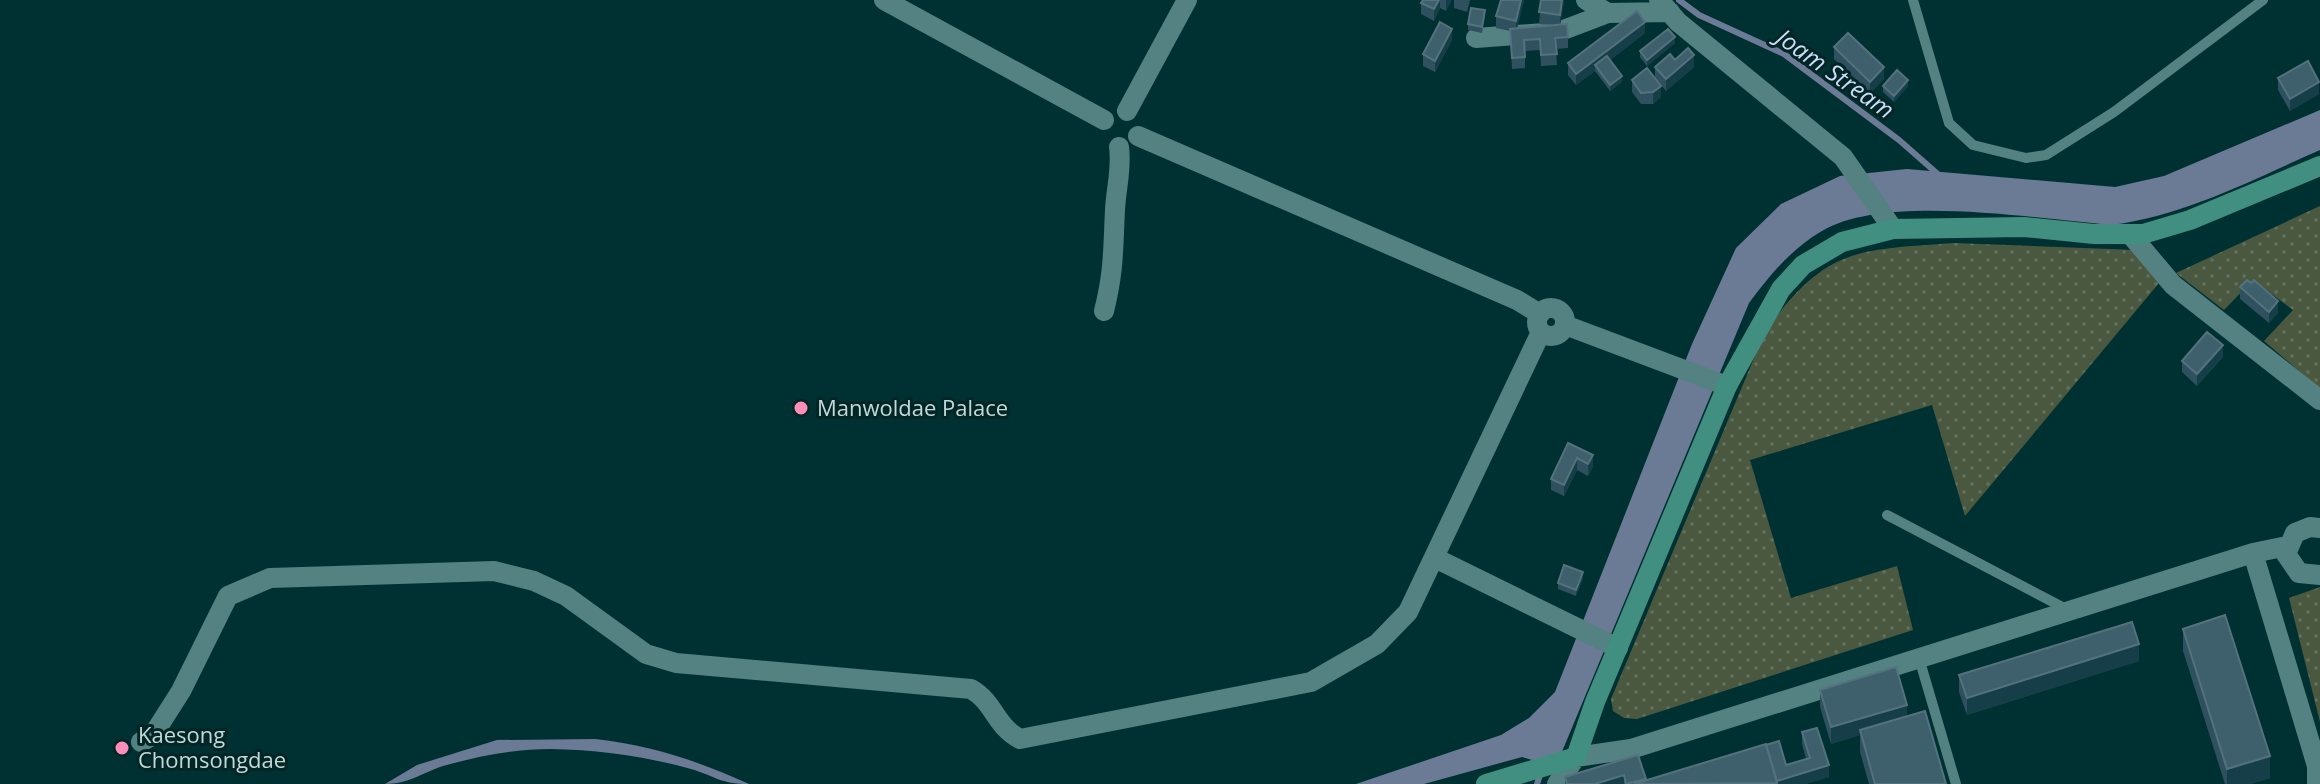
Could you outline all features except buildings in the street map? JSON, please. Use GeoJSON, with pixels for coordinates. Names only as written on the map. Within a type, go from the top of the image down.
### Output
{"type":"FeatureCollection","features":[{"type":"Feature","properties":{"kind":"street"},"geometry":{"type":"LineString","coordinates":[[884,0],[1104,120]]}},
{"type":"Feature","properties":{"kind":"street"},"geometry":{"type":"LineString","coordinates":[[1127,111],[1187,0]]}},
{"type":"Feature","properties":{"kind":"street"},"geometry":{"type":"LineString","coordinates":[[1586,0],[1608,13]]}},
{"type":"Feature","properties":{"kind":"street"},"geometry":{"type":"LineString","coordinates":[[1476,38],[1558,32],[1608,13],[1664,6],[1852,169],[1887,222]]}},
{"type":"Feature","properties":{"kind":"street"},"geometry":{"type":"LineString","coordinates":[[1112,111],[1127,111],[1140,124],[1138,136],[1130,145],[1119,147],[1108,142],[1102,132],[1104,120],[1112,111]]}},
{"type":"Feature","properties":{"kind":"street"},"geometry":{"type":"LineString","coordinates":[[1138,136],[1502,293],[1540,323]]}},
{"type":"Feature","properties":{"kind":"street"},"geometry":{"type":"LineString","coordinates":[[1104,311],[1116,260],[1115,206],[1122,166],[1119,147]]}},
{"type":"Feature","properties":{"kind":"street"},"geometry":{"type":"LineString","coordinates":[[1564,768],[1720,383],[1781,289],[1803,265],[1842,242],[1887,222],[2143,234],[2190,220],[2320,166]]}},
{"type":"Feature","properties":{"kind":"street"},"geometry":{"type":"LineString","coordinates":[[2130,234],[2173,285],[2320,400]]}},
{"type":"Feature","properties":{"kind":"street"},"geometry":{"type":"LineString","coordinates":[[141,742],[153,735],[167,715],[228,596],[270,578],[494,571],[534,581],[566,596],[646,654],[676,663],[971,689],[990,705],[1005,731],[1020,739],[1311,682],[1377,644],[1408,612],[1435,558],[1544,310],[1557,309],[1562,313],[1565,325],[1720,383]]}},
{"type":"Feature","properties":{"kind":"street"},"geometry":{"type":"LineString","coordinates":[[1486,784],[1538,768],[1564,768],[1631,749],[2253,553],[2287,546],[2302,529],[2320,528]]}},
{"type":"Feature","properties":{"kind":"street"},"geometry":{"type":"LineString","coordinates":[[2287,546],[2293,568],[2306,576],[2320,575]]}},
{"type":"Feature","properties":{"kind":"street"},"geometry":{"type":"LineString","coordinates":[[2253,553],[2317,766],[2317,784]]}},
{"type":"Feature","properties":{"kind":"street"},"geometry":{"type":"LineString","coordinates":[[1435,558],[1613,644]]}},
{"type":"Feature","properties":{"kind":"lane"},"geometry":{"type":"LineString","coordinates":[[1913,0],[1949,123],[1973,145],[2026,158],[2046,155],[2114,112],[2263,0]]}},
{"type":"Feature","properties":{"kind":"lane"},"geometry":{"type":"LineString","coordinates":[[1887,515],[2070,611]]}},
{"type":"Feature","properties":{"kind":"lane"},"geometry":{"type":"LineString","coordinates":[[1919,658],[1956,784]]}},
{"type":"Feature","properties":{"kind":"green space"},"geometry":{"type":"Polygon","coordinates":[[[2320,206],[2320,389],[2264,341],[2293,310],[2253,280],[2224,310],[2176,273],[2320,206]]]}},
{"type":"Feature","properties":{"kind":"green space"},"geometry":{"type":"Polygon","coordinates":[[[1954,243],[2135,250],[2159,283],[1965,516],[1932,405],[1750,460],[1791,598],[1897,566],[1913,630],[1637,719],[1624,718],[1613,711],[1611,699],[1765,332],[1806,283],[1846,258],[1892,248],[1954,243]]]}},
{"type":"Feature","properties":{"kind":"green space"},"geometry":{"type":"Polygon","coordinates":[[[2320,587],[2320,722],[2289,598],[2320,587]]]}},
{"type":"Feature","properties":{"kind":"water"},"geometry":{"type":"Polygon","coordinates":[[[2320,110],[2320,150],[2218,195],[2139,220],[2112,225],[2004,214],[1883,213],[1849,220],[1811,238],[1782,263],[1749,303],[1561,754],[1535,761],[1522,757],[1424,784],[1356,784],[1501,735],[1529,718],[1555,692],[1692,344],[1736,248],[1781,204],[1840,176],[1907,169],[2115,187],[2164,176],[2320,110]]]}},
{"type":"Feature","properties":{"kind":"water"},"geometry":{"type":"Polygon","coordinates":[[[595,739],[674,755],[749,784],[724,781],[674,764],[639,757],[551,749],[483,756],[443,766],[401,782],[385,784],[417,765],[497,740],[595,739]]]}},
{"type":"Feature","properties":{"kind":"waterway","name":"Joam Stream"},"geometry":{"type":"LineString","coordinates":[[1679,0],[1699,15],[1784,54],[1899,140],[1940,176]]}},
{"type":"Feature","properties":{"kind":"waterway"},"geometry":{"type":"LineString","coordinates":[[1537,784],[1541,772]]}},
{"type":"Feature","properties":{"kind":"place","name":"Manwoldae Palace"},"geometry":{"type":"Point","coordinates":[801,408]}},
{"type":"Feature","properties":{"kind":"place","name":"Kaesong Chomsongdae"},"geometry":{"type":"Point","coordinates":[122,748]}}]}
